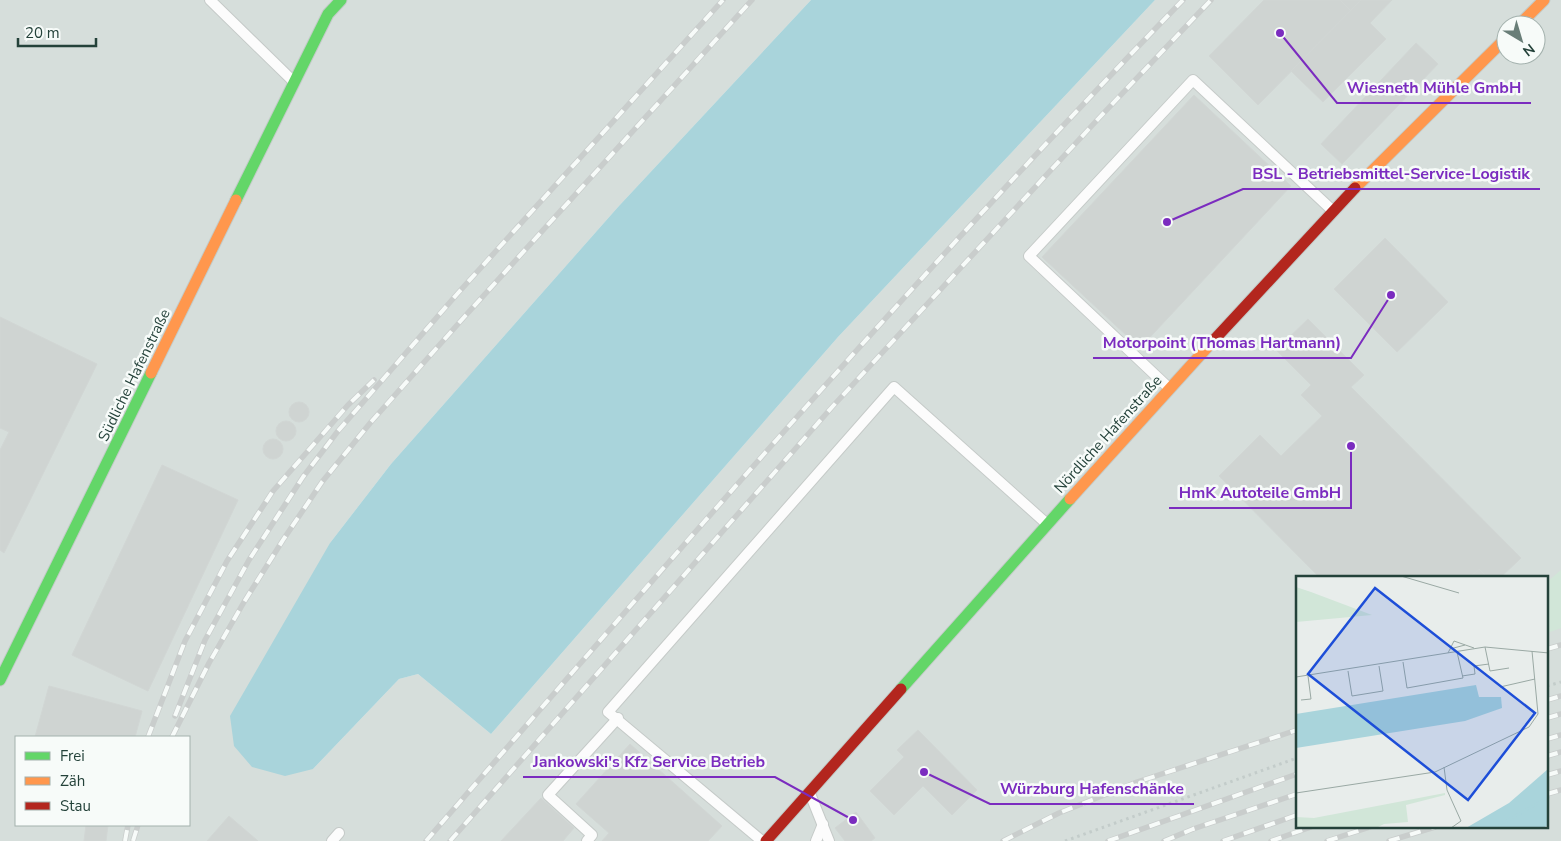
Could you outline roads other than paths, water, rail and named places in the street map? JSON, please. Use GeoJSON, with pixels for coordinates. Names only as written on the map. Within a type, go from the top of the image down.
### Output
{"type":"FeatureCollection","features":[{"type":"Feature","properties":{"kind":"street","name":"Südliche Hafenstraße"},"geometry":{"type":"LineString","coordinates":[[0,680],[328,14],[341,0]]}},
{"type":"Feature","properties":{"kind":"street"},"geometry":{"type":"LineString","coordinates":[[1529,15],[1544,0]]}},
{"type":"Feature","properties":{"kind":"street","name":"Nördliche Hafenstraße"},"geometry":{"type":"LineString","coordinates":[[766,841],[1169,388],[1333,210],[1496,48]]}},
{"type":"Feature","properties":{"kind":"lane"},"geometry":{"type":"LineString","coordinates":[[210,0],[294,83]]}},
{"type":"Feature","properties":{"kind":"lane"},"geometry":{"type":"LineString","coordinates":[[1169,388],[1029,256],[1193,80],[1333,210]]}},
{"type":"Feature","properties":{"kind":"lane"},"geometry":{"type":"LineString","coordinates":[[762,841],[618,718],[608,712],[894,387],[1047,525]]}},
{"type":"Feature","properties":{"kind":"lane"},"geometry":{"type":"LineString","coordinates":[[587,841],[592,835],[548,795],[618,718]]}},
{"type":"Feature","properties":{"kind":"lane"},"geometry":{"type":"LineString","coordinates":[[810,793],[829,841]]}},
{"type":"Feature","properties":{"kind":"lane"},"geometry":{"type":"LineString","coordinates":[[816,841],[823,824]]}},
{"type":"Feature","properties":{"kind":"water"},"geometry":{"type":"Polygon","coordinates":[[[811,0],[1155,0],[838,337],[491,734],[418,674],[399,679],[313,769],[285,776],[252,767],[234,746],[230,716],[330,543],[391,464],[618,207],[811,0]]]}},
{"type":"Feature","properties":{"kind":"railway"},"geometry":{"type":"LineString","coordinates":[[175,716],[205,640],[249,560],[303,477],[338,431],[458,293],[723,0]]}},
{"type":"Feature","properties":{"kind":"railway"},"geometry":{"type":"LineString","coordinates":[[172,736],[209,663],[244,602],[322,482],[371,422],[466,315],[752,0]]}},
{"type":"Feature","properties":{"kind":"railway"},"geometry":{"type":"LineString","coordinates":[[426,841],[798,415],[988,206],[1183,0]]}},
{"type":"Feature","properties":{"kind":"railway"},"geometry":{"type":"LineString","coordinates":[[450,841],[833,406],[1099,118],[1211,0]]}},
{"type":"Feature","properties":{"kind":"railway"},"geometry":{"type":"LineString","coordinates":[[148,736],[185,641],[227,561],[273,491],[348,405],[374,380]]}},
{"type":"Feature","properties":{"kind":"railway"},"geometry":{"type":"LineString","coordinates":[[1548,649],[1561,645]]}},
{"type":"Feature","properties":{"kind":"railway"},"geometry":{"type":"LineString","coordinates":[[1548,700],[1561,696]]}},
{"type":"Feature","properties":{"kind":"railway"},"geometry":{"type":"LineString","coordinates":[[1548,718],[1561,714]]}},
{"type":"Feature","properties":{"kind":"railway"},"geometry":{"type":"LineString","coordinates":[[1003,841],[1059,813],[1137,782],[1296,730]]}},
{"type":"Feature","properties":{"kind":"railway"},"geometry":{"type":"LineString","coordinates":[[1548,739],[1561,735]]}},
{"type":"Feature","properties":{"kind":"railway"},"geometry":{"type":"LineString","coordinates":[[1548,756],[1561,752]]}},
{"type":"Feature","properties":{"kind":"railway"},"geometry":{"type":"LineString","coordinates":[[1548,775],[1561,771]]}},
{"type":"Feature","properties":{"kind":"railway"},"geometry":{"type":"LineString","coordinates":[[1108,841],[1296,774]]}},
{"type":"Feature","properties":{"kind":"railway"},"geometry":{"type":"LineString","coordinates":[[1548,794],[1561,790]]}},
{"type":"Feature","properties":{"kind":"railway"},"geometry":{"type":"LineString","coordinates":[[1164,841],[1193,829],[1296,794]]}},
{"type":"Feature","properties":{"kind":"railway"},"geometry":{"type":"LineString","coordinates":[[1223,841],[1296,815]]}},
{"type":"Feature","properties":{"kind":"railway"},"geometry":{"type":"LineString","coordinates":[[125,841],[128,826]]}},
{"type":"Feature","properties":{"kind":"railway"},"geometry":{"type":"LineString","coordinates":[[133,841],[138,826]]}},
{"type":"Feature","properties":{"kind":"railway"},"geometry":{"type":"LineString","coordinates":[[1271,841],[1308,828]]}},
{"type":"Feature","properties":{"kind":"railway"},"geometry":{"type":"LineString","coordinates":[[1327,841],[1367,828]]}},
{"type":"Feature","properties":{"kind":"railway"},"geometry":{"type":"LineString","coordinates":[[1389,841],[1432,828]]}},
{"type":"Feature","properties":{"kind":"place","name":"Wiesneth Mühle GmbH"},"geometry":{"type":"Point","coordinates":[1280,33]}},
{"type":"Feature","properties":{"kind":"place","name":"BSL - Betriebsmittel-Service-Logistik"},"geometry":{"type":"Point","coordinates":[1167,222]}},
{"type":"Feature","properties":{"kind":"place","name":"Motorpoint (Thomas Hartmann)"},"geometry":{"type":"Point","coordinates":[1391,295]}},
{"type":"Feature","properties":{"kind":"place","name":"HmK Autoteile GmbH"},"geometry":{"type":"Point","coordinates":[1351,446]}},
{"type":"Feature","properties":{"kind":"place","name":"Würzburg Hafenschänke"},"geometry":{"type":"Point","coordinates":[924,772]}},
{"type":"Feature","properties":{"kind":"place","name":"Jankowski's Kfz Service Betrieb"},"geometry":{"type":"Point","coordinates":[853,820]}}]}
